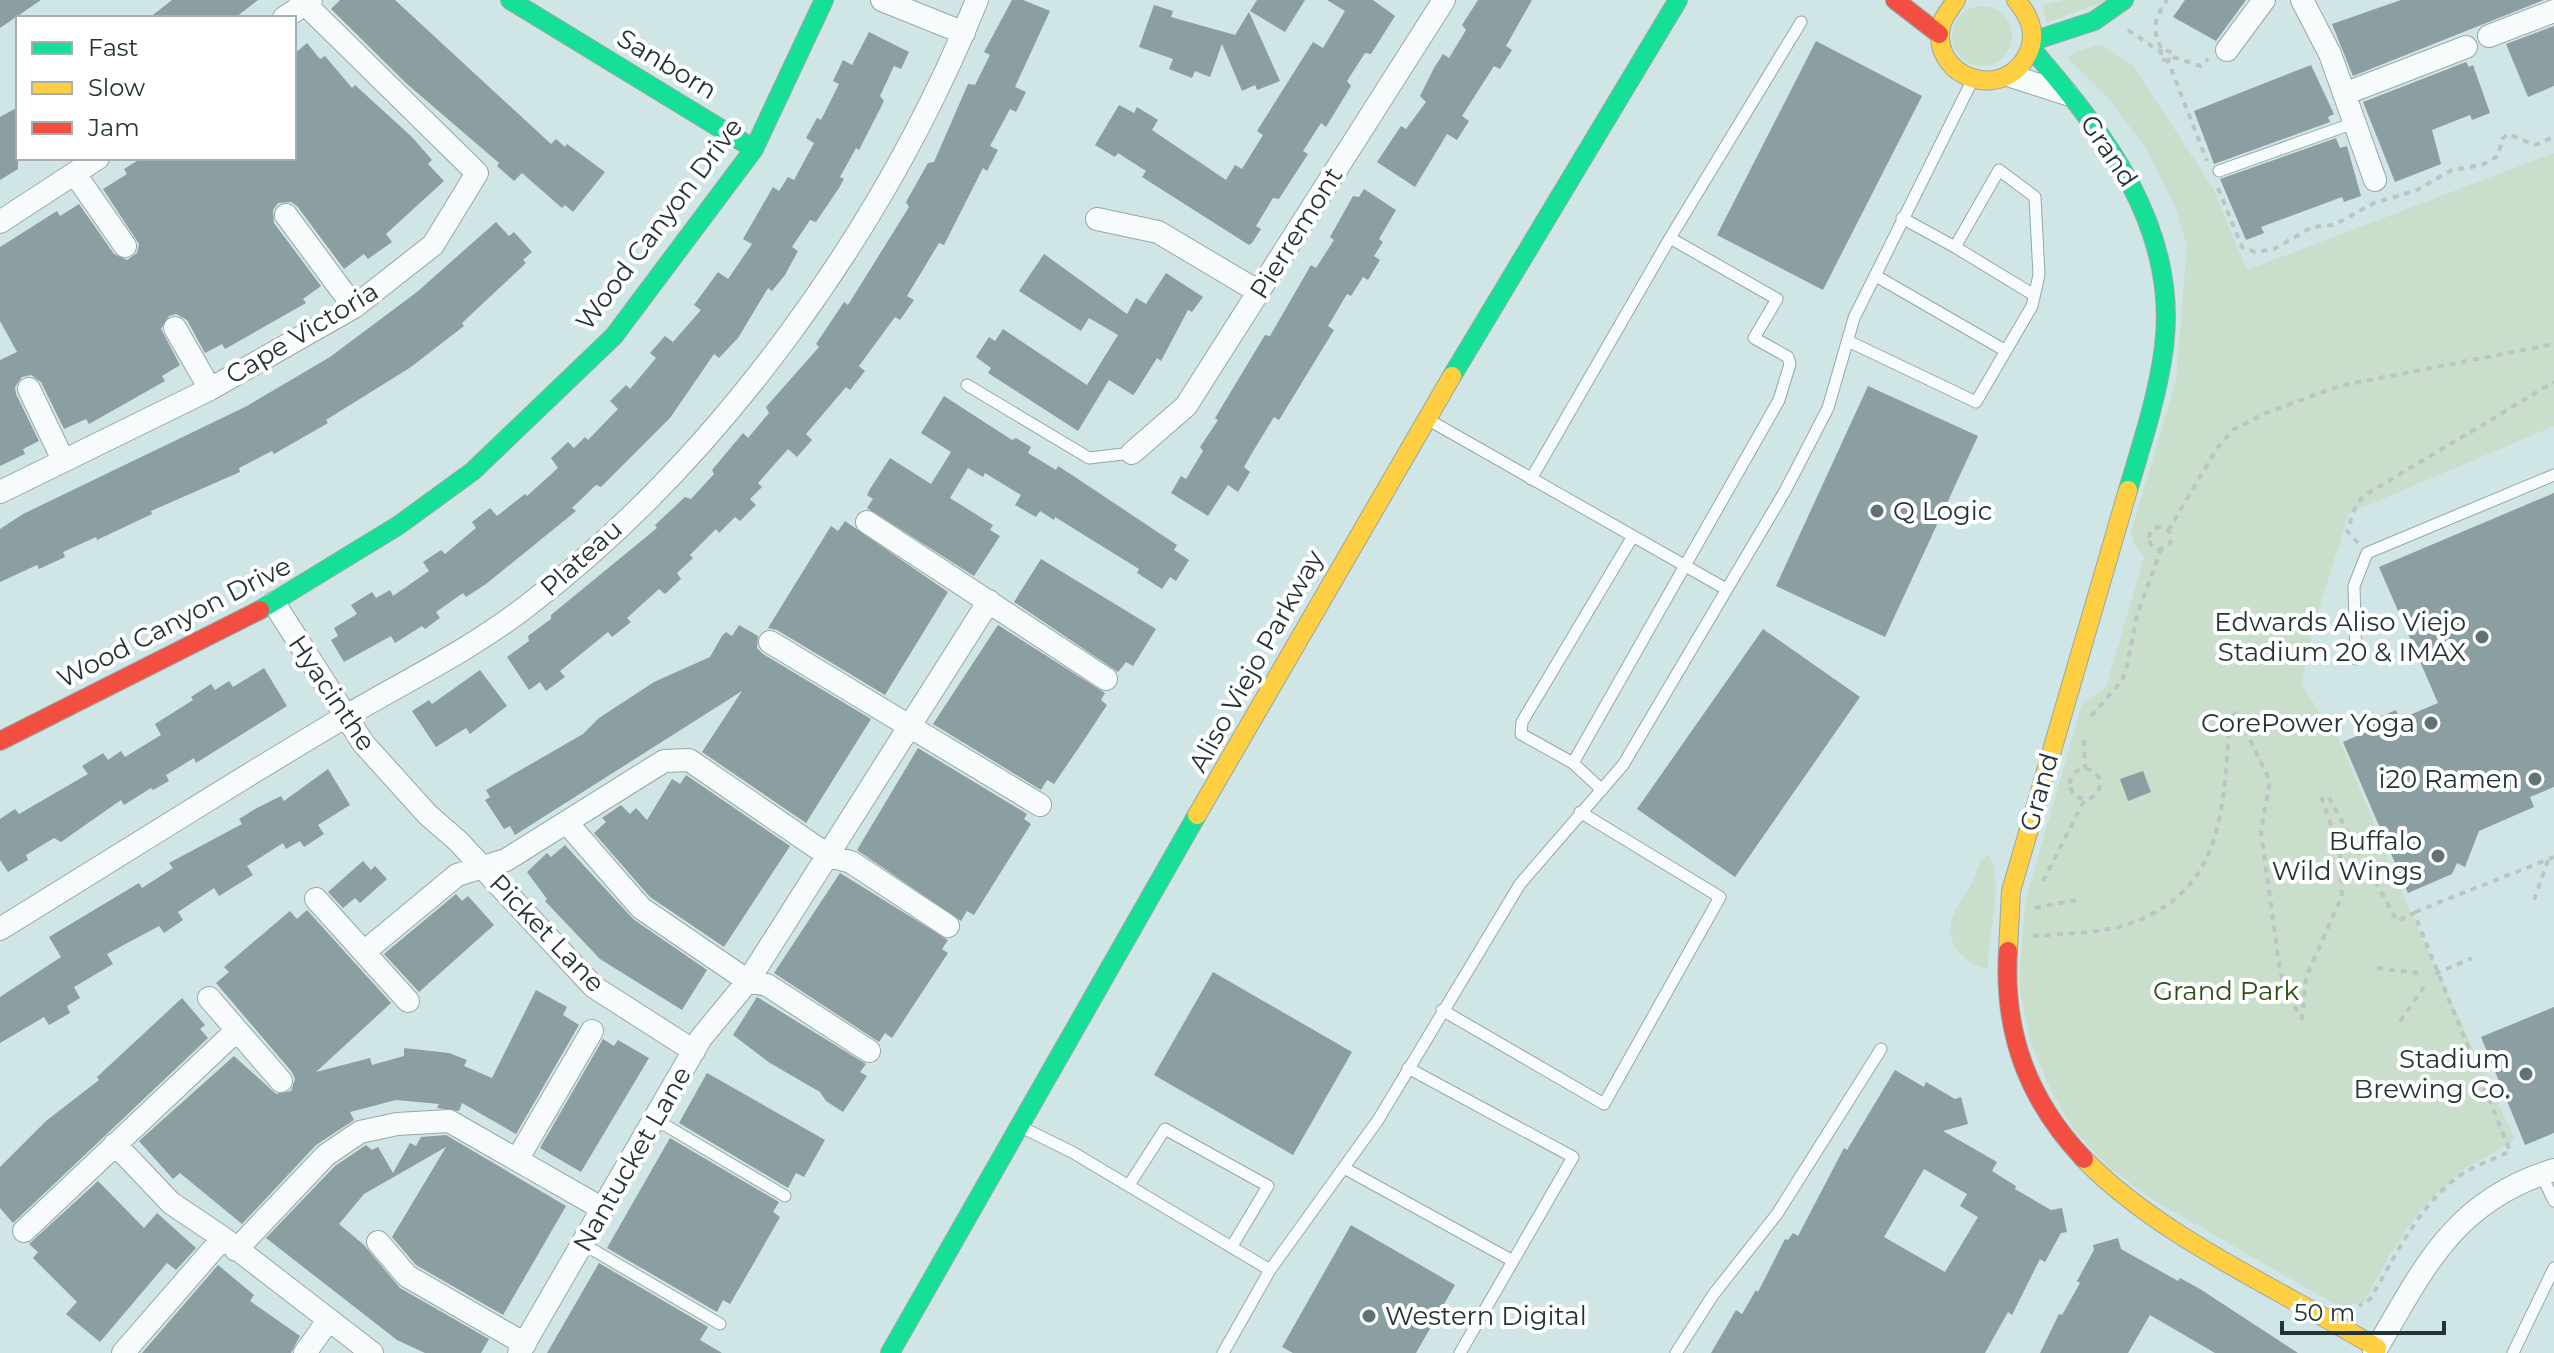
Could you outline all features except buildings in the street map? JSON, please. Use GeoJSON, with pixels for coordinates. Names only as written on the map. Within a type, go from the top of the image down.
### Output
{"type":"FeatureCollection","features":[{"type":"Feature","properties":{"kind":"street","name":"Sanborn"},"geometry":{"type":"LineString","coordinates":[[510,0],[754,149]]}},
{"type":"Feature","properties":{"kind":"street","name":"Wood Canyon Drive"},"geometry":{"type":"LineString","coordinates":[[0,741],[274,603],[399,525],[473,471],[614,336],[754,149],[824,0]]}},
{"type":"Feature","properties":{"kind":"street"},"geometry":{"type":"LineString","coordinates":[[882,0],[964,33]]}},
{"type":"Feature","properties":{"kind":"street","name":"Plateau"},"geometry":{"type":"LineString","coordinates":[[0,929],[345,716],[457,655],[526,607],[670,477],[754,381],[836,267],[906,146],[964,33],[977,0]]}},
{"type":"Feature","properties":{"kind":"street","name":"Pierremont"},"geometry":{"type":"LineString","coordinates":[[1132,453],[1186,406],[1444,0]]}},
{"type":"Feature","properties":{"kind":"street","name":"Aliso Viejo Parkway"},"geometry":{"type":"LineString","coordinates":[[891,1352],[1357,534],[1678,0]]}},
{"type":"Feature","properties":{"kind":"street"},"geometry":{"type":"LineString","coordinates":[[1895,0],[1939,34]]}},
{"type":"Feature","properties":{"kind":"street"},"geometry":{"type":"LineString","coordinates":[[1956,0],[1947,9],[1939,34],[1948,63],[1972,81],[1986,83],[2011,76],[2029,55],[2033,30],[2020,4],[2045,0]]}},
{"type":"Feature","properties":{"kind":"street"},"geometry":{"type":"LineString","coordinates":[[2032,44],[2090,23],[2116,9],[2124,0]]}},
{"type":"Feature","properties":{"kind":"street"},"geometry":{"type":"LineString","coordinates":[[2221,50],[2264,0]]}},
{"type":"Feature","properties":{"kind":"street"},"geometry":{"type":"LineString","coordinates":[[2302,0],[2330,54],[2375,180]]}},
{"type":"Feature","properties":{"kind":"street","name":"Cape Victoria"},"geometry":{"type":"LineString","coordinates":[[0,492],[210,389],[354,307],[433,245],[477,173],[305,1],[286,16]]}},
{"type":"Feature","properties":{"kind":"street"},"geometry":{"type":"LineString","coordinates":[[2489,36],[2554,11]]}},
{"type":"Feature","properties":{"kind":"street","name":"Grand"},"geometry":{"type":"LineString","coordinates":[[2032,44],[2067,94],[2106,138],[2136,187],[2158,246],[2166,336],[2150,415],[2011,891],[2004,939],[2004,981],[2014,1042],[2052,1126],[2089,1170],[2128,1202],[2375,1350]]}},
{"type":"Feature","properties":{"kind":"street"},"geometry":{"type":"LineString","coordinates":[[2344,94],[2466,47]]}},
{"type":"Feature","properties":{"kind":"street","name":"Grand"},"geometry":{"type":"LineString","coordinates":[[2011,76],[2067,94]]}},
{"type":"Feature","properties":{"kind":"street"},"geometry":{"type":"LineString","coordinates":[[0,222],[95,160]]}},
{"type":"Feature","properties":{"kind":"street"},"geometry":{"type":"LineString","coordinates":[[75,174],[125,246]]}},
{"type":"Feature","properties":{"kind":"street"},"geometry":{"type":"LineString","coordinates":[[286,215],[354,307]]}},
{"type":"Feature","properties":{"kind":"street"},"geometry":{"type":"LineString","coordinates":[[1097,219],[1158,232],[1259,292]]}},
{"type":"Feature","properties":{"kind":"street"},"geometry":{"type":"LineString","coordinates":[[175,328],[210,389]]}},
{"type":"Feature","properties":{"kind":"street"},"geometry":{"type":"LineString","coordinates":[[29,389],[63,460]]}},
{"type":"Feature","properties":{"kind":"street"},"geometry":{"type":"LineString","coordinates":[[867,522],[1106,679]]}},
{"type":"Feature","properties":{"kind":"street","name":"Nantucket Lane"},"geometry":{"type":"LineString","coordinates":[[378,1242],[407,1276],[522,1348],[652,1118],[694,1051],[748,981],[989,601]]}},
{"type":"Feature","properties":{"kind":"street","name":"Hyacinthe"},"geometry":{"type":"LineString","coordinates":[[274,603],[363,743],[394,779]]}},
{"type":"Feature","properties":{"kind":"street"},"geometry":{"type":"LineString","coordinates":[[770,642],[1040,805]]}},
{"type":"Feature","properties":{"kind":"street","name":"Picket Lane"},"geometry":{"type":"LineString","coordinates":[[364,952],[457,875],[506,860],[664,761],[689,760],[829,856]]}},
{"type":"Feature","properties":{"kind":"street","name":"Picket Lane"},"geometry":{"type":"LineString","coordinates":[[394,779],[482,867],[594,987],[694,1051]]}},
{"type":"Feature","properties":{"kind":"street"},"geometry":{"type":"LineString","coordinates":[[567,823],[641,908],[748,981],[767,985],[869,1051]]}},
{"type":"Feature","properties":{"kind":"street"},"geometry":{"type":"LineString","coordinates":[[829,856],[851,862],[948,926]]}},
{"type":"Feature","properties":{"kind":"street"},"geometry":{"type":"LineString","coordinates":[[316,899],[408,1001]]}},
{"type":"Feature","properties":{"kind":"street"},"geometry":{"type":"LineString","coordinates":[[209,998],[281,1081]]}},
{"type":"Feature","properties":{"kind":"street"},"geometry":{"type":"LineString","coordinates":[[24,1231],[236,1031]]}},
{"type":"Feature","properties":{"kind":"street"},"geometry":{"type":"LineString","coordinates":[[517,1160],[592,1031]]}},
{"type":"Feature","properties":{"kind":"street"},"geometry":{"type":"LineString","coordinates":[[123,1353],[229,1244],[326,1155],[360,1132],[397,1124],[449,1121],[603,1209]]}},
{"type":"Feature","properties":{"kind":"street"},"geometry":{"type":"LineString","coordinates":[[115,1144],[171,1203],[372,1353]]}},
{"type":"Feature","properties":{"kind":"street"},"geometry":{"type":"LineString","coordinates":[[2375,1350],[2450,1231],[2487,1200],[2547,1172]]}},
{"type":"Feature","properties":{"kind":"street"},"geometry":{"type":"LineString","coordinates":[[305,1353],[328,1321]]}},
{"type":"Feature","properties":{"kind":"lane"},"geometry":{"type":"LineString","coordinates":[[1531,479],[1670,238],[1801,22]]}},
{"type":"Feature","properties":{"kind":"lane"},"geometry":{"type":"LineString","coordinates":[[1223,1353],[1270,1270],[1378,1120],[1520,884],[1623,765],[1785,491],[1828,408],[1854,318],[1972,81]]}},
{"type":"Feature","properties":{"kind":"lane"},"geometry":{"type":"LineString","coordinates":[[2219,171],[2354,123]]}},
{"type":"Feature","properties":{"kind":"lane"},"geometry":{"type":"LineString","coordinates":[[1848,341],[1976,402],[2032,306],[2039,275],[2035,197],[1999,170],[1955,247]]}},
{"type":"Feature","properties":{"kind":"lane"},"geometry":{"type":"LineString","coordinates":[[1902,218],[2034,295]]}},
{"type":"Feature","properties":{"kind":"lane"},"geometry":{"type":"LineString","coordinates":[[1573,763],[1779,400],[1790,364],[1788,357],[1754,338],[1777,299],[1670,238]]}},
{"type":"Feature","properties":{"kind":"lane"},"geometry":{"type":"LineString","coordinates":[[1876,276],[2006,351]]}},
{"type":"Feature","properties":{"kind":"lane"},"geometry":{"type":"LineString","coordinates":[[967,385],[1089,458],[1132,453]]}},
{"type":"Feature","properties":{"kind":"lane"},"geometry":{"type":"LineString","coordinates":[[1425,418],[1726,589]]}},
{"type":"Feature","properties":{"kind":"lane"},"geometry":{"type":"LineString","coordinates":[[2356,659],[2354,586],[2367,553],[2554,475]]}},
{"type":"Feature","properties":{"kind":"lane"},"geometry":{"type":"LineString","coordinates":[[1602,790],[1573,763],[1521,734],[1522,722],[1633,536]]}},
{"type":"Feature","properties":{"kind":"lane"},"geometry":{"type":"LineString","coordinates":[[1442,1010],[1604,1104],[1720,897],[1580,812]]}},
{"type":"Feature","properties":{"kind":"lane"},"geometry":{"type":"LineString","coordinates":[[1676,1353],[1713,1295],[1777,1214],[1881,1049]]}},
{"type":"Feature","properties":{"kind":"lane"},"geometry":{"type":"LineString","coordinates":[[1408,1068],[1573,1157],[1460,1353]]}},
{"type":"Feature","properties":{"kind":"lane"},"geometry":{"type":"LineString","coordinates":[[652,1118],[785,1196]]}},
{"type":"Feature","properties":{"kind":"lane"},"geometry":{"type":"LineString","coordinates":[[1021,1127],[1129,1185],[1270,1270]]}},
{"type":"Feature","properties":{"kind":"lane"},"geometry":{"type":"LineString","coordinates":[[1129,1185],[1165,1129],[1268,1186],[1232,1246]]}},
{"type":"Feature","properties":{"kind":"lane"},"geometry":{"type":"LineString","coordinates":[[1344,1168],[1513,1261]]}},
{"type":"Feature","properties":{"kind":"lane"},"geometry":{"type":"LineString","coordinates":[[2547,1172],[2554,1201]]}},
{"type":"Feature","properties":{"kind":"lane"},"geometry":{"type":"LineString","coordinates":[[583,1244],[720,1324]]}},
{"type":"Feature","properties":{"kind":"lane"},"geometry":{"type":"LineString","coordinates":[[2513,1353],[2554,1268]]}},
{"type":"Feature","properties":{"kind":"path"},"geometry":{"type":"LineString","coordinates":[[2167,0],[2154,20],[2160,59],[2201,66],[2221,50]]}},
{"type":"Feature","properties":{"kind":"path"},"geometry":{"type":"LineString","coordinates":[[2124,27],[2160,49],[2170,49],[2181,96]]}},
{"type":"Feature","properties":{"kind":"path"},"geometry":{"type":"LineString","coordinates":[[2246,252],[2274,249],[2312,227],[2334,225],[2351,219],[2374,203],[2415,191],[2452,170],[2482,165],[2498,156],[2502,139],[2508,134],[2535,145],[2554,137]]}},
{"type":"Feature","properties":{"kind":"path"},"geometry":{"type":"LineString","coordinates":[[2168,531],[2217,448],[2234,429],[2266,413],[2339,386],[2554,344]]}},
{"type":"Feature","properties":{"kind":"path"},"geometry":{"type":"LineString","coordinates":[[2367,553],[2347,531],[2356,505],[2365,495],[2554,382]]}},
{"type":"Feature","properties":{"kind":"path"},"geometry":{"type":"LineString","coordinates":[[2088,721],[2126,671],[2137,615],[2161,549],[2171,540],[2168,531],[2159,527],[2149,535],[2151,545],[2161,549]]}},
{"type":"Feature","properties":{"kind":"path"},"geometry":{"type":"LineString","coordinates":[[2027,936],[2130,924],[2174,899],[2194,879],[2220,829],[2232,713],[2237,713],[2270,781],[2261,832],[2280,971],[2299,1016],[2305,1015],[2306,977],[2342,896],[2340,851],[2323,795],[2328,796],[2397,921],[2554,857]]}},
{"type":"Feature","properties":{"kind":"path"},"geometry":{"type":"LineString","coordinates":[[2085,769],[2086,731]]}},
{"type":"Feature","properties":{"kind":"path"},"geometry":{"type":"LineString","coordinates":[[2085,769],[2098,777],[2100,787],[2094,796],[2085,799],[2072,793],[2069,784],[2072,776],[2085,769]]}},
{"type":"Feature","properties":{"kind":"path"},"geometry":{"type":"LineString","coordinates":[[2042,883],[2085,799]]}},
{"type":"Feature","properties":{"kind":"path"},"geometry":{"type":"LineString","coordinates":[[2534,900],[2548,860]]}},
{"type":"Feature","properties":{"kind":"path"},"geometry":{"type":"LineString","coordinates":[[2037,896],[2032,909],[2076,900]]}},
{"type":"Feature","properties":{"kind":"path"},"geometry":{"type":"LineString","coordinates":[[2354,1306],[2363,1307],[2370,1299],[2427,1207],[2444,1189],[2465,1173],[2510,1151],[2414,913]]}},
{"type":"Feature","properties":{"kind":"path"},"geometry":{"type":"LineString","coordinates":[[2437,973],[2472,958]]}},
{"type":"Feature","properties":{"kind":"path"},"geometry":{"type":"LineString","coordinates":[[2377,968],[2418,973]]}},
{"type":"Feature","properties":{"kind":"path"},"geometry":{"type":"LineString","coordinates":[[2400,1021],[2424,987]]}},
{"type":"Feature","properties":{"kind":"green space"},"geometry":{"type":"Polygon","coordinates":[[[2063,0],[2107,0],[2047,23],[2042,6],[2063,0]]]}},
{"type":"Feature","properties":{"kind":"green space"},"geometry":{"type":"Polygon","coordinates":[[[1982,6],[2004,14],[2012,36],[2004,58],[1982,66],[1960,58],[1952,36],[1960,14],[1982,6]]]}},
{"type":"Feature","properties":{"kind":"green space","name":"Grand Park"},"geometry":{"type":"Polygon","coordinates":[[[2100,44],[2133,66],[2213,188],[2247,270],[2554,153],[2554,426],[2349,513],[2314,624],[2301,685],[2341,743],[2403,895],[2515,1140],[2463,1170],[2420,1210],[2391,1253],[2363,1304],[2353,1303],[2347,1311],[2150,1198],[2106,1165],[2076,1132],[2053,1095],[2030,1040],[2019,985],[2025,902],[2082,704],[2106,687],[2144,557],[2133,542],[2131,532],[2176,381],[2187,245],[2174,203],[2146,148],[2104,93],[2068,59],[2073,53],[2100,44]]]}},
{"type":"Feature","properties":{"kind":"green space"},"geometry":{"type":"Polygon","coordinates":[[[1989,855],[1994,867],[1995,895],[1988,968],[1973,964],[1961,954],[1954,945],[1950,928],[1981,859],[1989,855]]]}},
{"type":"Feature","properties":{"kind":"traffic: fast"},"geometry":{"type":"LineString","coordinates":[[510,0],[754,149]]}},
{"type":"Feature","properties":{"kind":"traffic: fast"},"geometry":{"type":"LineString","coordinates":[[260,610],[399,525],[473,471],[614,336],[754,149],[824,0]]}},
{"type":"Feature","properties":{"kind":"traffic: fast"},"geometry":{"type":"LineString","coordinates":[[1452,376],[1678,0]]}},
{"type":"Feature","properties":{"kind":"traffic: fast"},"geometry":{"type":"LineString","coordinates":[[2033,41],[2094,21],[2124,0]]}},
{"type":"Feature","properties":{"kind":"traffic: fast"},"geometry":{"type":"LineString","coordinates":[[2031,48],[2109,148],[2148,222],[2160,262],[2166,303],[2164,347],[2154,401],[2128,490]]}},
{"type":"Feature","properties":{"kind":"traffic: fast"},"geometry":{"type":"LineString","coordinates":[[890,1353],[1197,815]]}},
{"type":"Feature","properties":{"kind":"traffic: slow"},"geometry":{"type":"LineString","coordinates":[[1956,0],[1941,27],[1941,45],[1947,60],[1973,78],[1989,80],[2005,77],[2018,67],[2029,51],[2032,37],[2030,24],[2016,0]]}},
{"type":"Feature","properties":{"kind":"traffic: slow"},"geometry":{"type":"LineString","coordinates":[[1197,815],[1452,376]]}},
{"type":"Feature","properties":{"kind":"traffic: slow"},"geometry":{"type":"LineString","coordinates":[[2008,951],[2011,891],[2128,490]]}},
{"type":"Feature","properties":{"kind":"traffic: slow"},"geometry":{"type":"LineString","coordinates":[[2084,1159],[2114,1187],[2185,1238],[2377,1348]]}},
{"type":"Feature","properties":{"kind":"traffic: jam"},"geometry":{"type":"LineString","coordinates":[[1895,0],[1939,34]]}},
{"type":"Feature","properties":{"kind":"traffic: jam"},"geometry":{"type":"LineString","coordinates":[[0,741],[260,610]]}},
{"type":"Feature","properties":{"kind":"traffic: jam"},"geometry":{"type":"LineString","coordinates":[[2008,951],[2010,1010],[2023,1064],[2048,1113],[2084,1159]]}},
{"type":"Feature","properties":{"kind":"place","name":"Q Logic"},"geometry":{"type":"Point","coordinates":[1877,511]}},
{"type":"Feature","properties":{"kind":"place","name":"Edwards Aliso Viejo Stadium 20 & IMAX"},"geometry":{"type":"Point","coordinates":[2482,637]}},
{"type":"Feature","properties":{"kind":"place","name":"CorePower Yoga"},"geometry":{"type":"Point","coordinates":[2431,723]}},
{"type":"Feature","properties":{"kind":"place","name":"i20 Ramen"},"geometry":{"type":"Point","coordinates":[2535,779]}},
{"type":"Feature","properties":{"kind":"place","name":"Buffalo Wild Wings"},"geometry":{"type":"Point","coordinates":[2438,856]}},
{"type":"Feature","properties":{"kind":"place","name":"Stadium Brewing Co."},"geometry":{"type":"Point","coordinates":[2526,1074]}},
{"type":"Feature","properties":{"kind":"place","name":"Western Digital"},"geometry":{"type":"Point","coordinates":[1369,1316]}}]}
